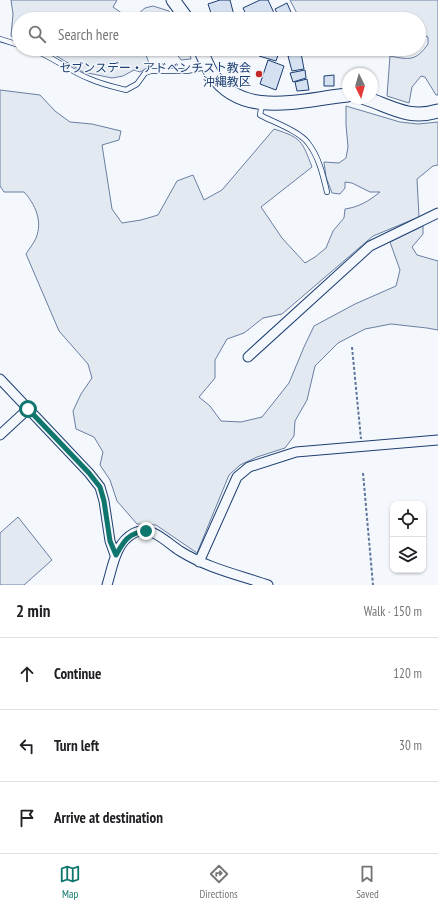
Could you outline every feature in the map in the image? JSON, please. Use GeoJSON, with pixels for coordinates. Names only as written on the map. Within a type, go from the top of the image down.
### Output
{"type":"FeatureCollection","features":[{"type":"Feature","properties":{"kind":"main road"},"geometry":{"type":"LineString","coordinates":[[173,0],[182,12]]}},
{"type":"Feature","properties":{"kind":"main road"},"geometry":{"type":"LineString","coordinates":[[203,56],[213,75],[224,87],[234,95],[247,101],[262,104],[276,104],[342,97]]}},
{"type":"Feature","properties":{"kind":"main road"},"geometry":{"type":"LineString","coordinates":[[378,103],[404,113],[416,115],[429,114],[438,111]]}},
{"type":"Feature","properties":{"kind":"street"},"geometry":{"type":"LineString","coordinates":[[248,357],[370,246],[438,214]]}},
{"type":"Feature","properties":{"kind":"street"},"geometry":{"type":"LineString","coordinates":[[0,379],[89,473],[100,487],[104,501],[110,541],[116,555]]}},
{"type":"Feature","properties":{"kind":"street"},"geometry":{"type":"LineString","coordinates":[[0,435],[28,409]]}},
{"type":"Feature","properties":{"kind":"street"},"geometry":{"type":"LineString","coordinates":[[199,562],[237,477],[250,467],[296,452],[438,440]]}},
{"type":"Feature","properties":{"kind":"street"},"geometry":{"type":"LineString","coordinates":[[106,585],[116,555],[124,540],[136,532],[146,531],[155,533],[181,552],[199,562],[268,585]]}},
{"type":"Feature","properties":{"kind":"lane"},"geometry":{"type":"LineString","coordinates":[[0,39],[12,43]]}},
{"type":"Feature","properties":{"kind":"lane"},"geometry":{"type":"LineString","coordinates":[[48,56],[90,79],[126,90],[137,84],[145,73],[151,71],[187,71],[208,66]]}},
{"type":"Feature","properties":{"kind":"lane"},"geometry":{"type":"LineString","coordinates":[[262,104],[260,115],[308,142],[319,164],[327,192]]}},
{"type":"Feature","properties":{"kind":"path"},"geometry":{"type":"LineString","coordinates":[[352,347],[362,446]]}},
{"type":"Feature","properties":{"kind":"path"},"geometry":{"type":"LineString","coordinates":[[363,473],[373,585]]}},
{"type":"Feature","properties":{"kind":"shaded area"},"geometry":{"type":"Polygon","coordinates":[[[11,0],[117,0],[113,7],[120,12],[13,12],[11,0]]]}},
{"type":"Feature","properties":{"kind":"shaded area"},"geometry":{"type":"Polygon","coordinates":[[[290,0],[438,0],[438,95],[436,95],[425,77],[421,76],[412,87],[409,103],[387,96],[390,56],[412,58],[416,56],[426,56],[428,37],[426,36],[426,12],[296,12],[290,0]]]}},
{"type":"Feature","properties":{"kind":"shaded area"},"geometry":{"type":"Polygon","coordinates":[[[153,6],[170,12],[140,12],[145,8],[153,6]]]}},
{"type":"Feature","properties":{"kind":"shaded area"},"geometry":{"type":"Polygon","coordinates":[[[57,56],[146,56],[150,66],[140,72],[134,70],[123,76],[112,78],[83,72],[57,56]]]}},
{"type":"Feature","properties":{"kind":"shaded area"},"geometry":{"type":"Polygon","coordinates":[[[178,56],[190,56],[191,59],[181,60],[178,56]]]}},
{"type":"Feature","properties":{"kind":"shaded area"},"geometry":{"type":"Polygon","coordinates":[[[0,90],[40,95],[55,111],[70,122],[92,124],[121,131],[119,140],[102,145],[112,209],[122,223],[158,215],[177,181],[193,175],[204,200],[222,190],[274,129],[296,138],[306,151],[312,167],[261,207],[282,238],[305,263],[326,248],[333,231],[344,218],[345,209],[364,203],[380,192],[370,192],[352,183],[345,182],[345,188],[340,194],[332,193],[326,177],[324,162],[339,163],[346,158],[348,147],[346,106],[400,122],[418,124],[438,122],[438,165],[433,166],[417,179],[419,217],[373,236],[282,314],[263,318],[244,333],[227,339],[215,360],[215,378],[199,397],[210,406],[221,421],[241,422],[262,417],[289,383],[314,326],[355,304],[396,286],[400,270],[390,242],[423,226],[423,234],[412,247],[417,255],[438,261],[438,330],[391,324],[365,329],[338,343],[315,366],[307,400],[295,421],[294,436],[285,448],[257,457],[240,465],[229,475],[197,553],[156,525],[137,524],[117,501],[110,480],[100,465],[103,452],[94,437],[76,429],[73,411],[81,394],[92,378],[88,364],[59,331],[26,254],[35,240],[39,225],[37,213],[32,202],[24,192],[4,192],[0,186],[0,90]]]}},
{"type":"Feature","properties":{"kind":"shaded area"},"geometry":{"type":"Polygon","coordinates":[[[18,517],[52,560],[24,585],[0,585],[0,533],[18,517]]]}},
{"type":"Feature","properties":{"kind":"building"},"geometry":{"type":"Polygon","coordinates":[[[220,0],[230,0],[233,12],[211,12],[208,4],[220,0]]]}},
{"type":"Feature","properties":{"kind":"building"},"geometry":{"type":"Polygon","coordinates":[[[260,0],[268,0],[274,12],[245,12],[243,8],[260,0]]]}},
{"type":"Feature","properties":{"kind":"building"},"geometry":{"type":"Polygon","coordinates":[[[287,3],[291,12],[276,12],[275,9],[287,3]]]}},
{"type":"Feature","properties":{"kind":"building"},"geometry":{"type":"Polygon","coordinates":[[[259,56],[278,56],[276,61],[259,56]]]}},
{"type":"Feature","properties":{"kind":"building"},"geometry":{"type":"Polygon","coordinates":[[[288,56],[302,56],[304,69],[292,71],[288,56]]]}},
{"type":"Feature","properties":{"kind":"building"},"geometry":{"type":"Polygon","coordinates":[[[268,60],[284,66],[276,90],[260,84],[268,60]]]}},
{"type":"Feature","properties":{"kind":"building"},"geometry":{"type":"Polygon","coordinates":[[[305,70],[306,78],[293,82],[290,73],[305,70]]]}},
{"type":"Feature","properties":{"kind":"building"},"geometry":{"type":"Polygon","coordinates":[[[334,75],[334,86],[324,86],[324,76],[334,75]]]}},
{"type":"Feature","properties":{"kind":"building"},"geometry":{"type":"Polygon","coordinates":[[[307,79],[309,90],[297,91],[295,82],[307,79]]]}},
{"type":"Feature","properties":{"kind":"place","name":"セブンスデー・アドベンチスト教会 沖縄教区"},"geometry":{"type":"Point","coordinates":[259,74]}},
{"type":"Feature","properties":{"kind":"route"},"geometry":{"type":"LineString","coordinates":[[28,409],[89,473],[100,487],[104,501],[110,541],[116,555],[124,540],[136,532],[146,531]]}}]}
